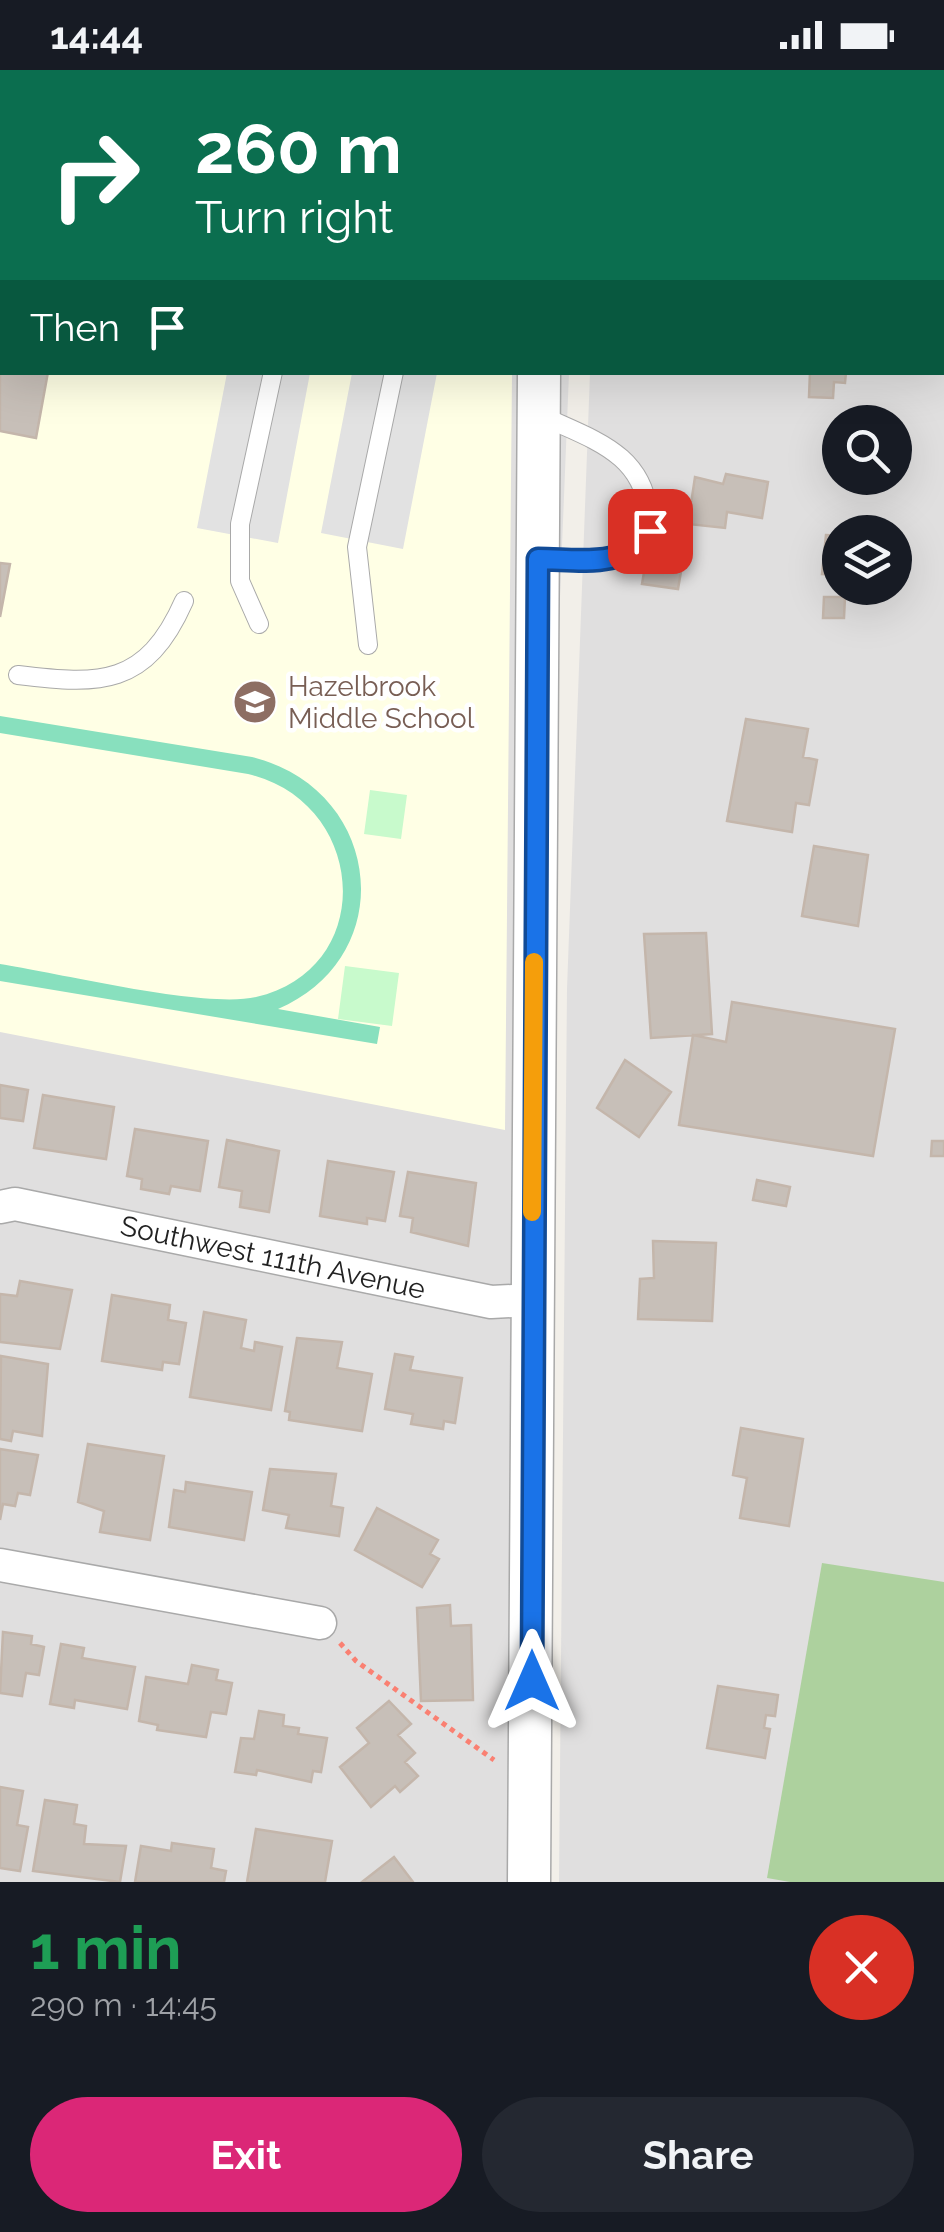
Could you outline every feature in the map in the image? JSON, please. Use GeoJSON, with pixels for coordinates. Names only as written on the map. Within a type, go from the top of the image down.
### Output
{"type":"FeatureCollection","features":[{"type":"Feature","properties":{"kind":"street"},"geometry":{"type":"LineString","coordinates":[[529,1882],[539,375]]}},
{"type":"Feature","properties":{"kind":"street","name":"Southwest 111th Avenue"},"geometry":{"type":"LineString","coordinates":[[8,1205],[491,1302],[532,1300]]}},
{"type":"Feature","properties":{"kind":"street"},"geometry":{"type":"LineString","coordinates":[[0,1565],[320,1623]]}},
{"type":"Feature","properties":{"kind":"lane"},"geometry":{"type":"LineString","coordinates":[[258,624],[240,581],[240,524],[272,375]]}},
{"type":"Feature","properties":{"kind":"lane"},"geometry":{"type":"LineString","coordinates":[[368,646],[356,548],[393,375]]}},
{"type":"Feature","properties":{"kind":"lane"},"geometry":{"type":"LineString","coordinates":[[538,559],[623,557],[640,548],[650,531],[648,493],[636,471],[604,444],[539,414]]}},
{"type":"Feature","properties":{"kind":"lane"},"geometry":{"type":"LineString","coordinates":[[18,675],[81,683],[111,678],[131,669],[156,647],[184,601]]}},
{"type":"Feature","properties":{"kind":"path"},"geometry":{"type":"LineString","coordinates":[[320,1623],[356,1661],[500,1764],[531,1761]]}},
{"type":"Feature","properties":{"kind":"shaded area"},"geometry":{"type":"Polygon","coordinates":[[[0,375],[569,375],[508,1882],[0,1882],[0,375]]]}},
{"type":"Feature","properties":{"kind":"shaded area","name":"Hazelbrook Middle School"},"geometry":{"type":"Polygon","coordinates":[[[0,375],[512,375],[505,1130],[0,1032],[0,375]]]}},
{"type":"Feature","properties":{"kind":"shaded area"},"geometry":{"type":"Polygon","coordinates":[[[227,375],[310,375],[278,543],[197,528],[227,375]]]}},
{"type":"Feature","properties":{"kind":"shaded area"},"geometry":{"type":"Polygon","coordinates":[[[352,375],[437,375],[403,549],[321,533],[352,375]]]}},
{"type":"Feature","properties":{"kind":"shaded area"},"geometry":{"type":"Polygon","coordinates":[[[590,375],[944,375],[944,1882],[559,1882],[567,989],[590,375]]]}},
{"type":"Feature","properties":{"kind":"green space"},"geometry":{"type":"Polygon","coordinates":[[[0,716],[252,757],[296,775],[328,802],[350,837],[360,875],[359,914],[345,951],[318,984],[278,1009],[380,1027],[377,1044],[0,981],[0,964],[168,994],[256,997],[296,980],[323,954],[339,921],[343,885],[335,849],[317,817],[288,790],[248,774],[0,733],[0,716]]]}},
{"type":"Feature","properties":{"kind":"green space"},"geometry":{"type":"Polygon","coordinates":[[[370,790],[407,795],[401,839],[364,834],[370,790]]]}},
{"type":"Feature","properties":{"kind":"green space"},"geometry":{"type":"Polygon","coordinates":[[[345,966],[399,973],[392,1026],[338,1019],[345,966]]]}},
{"type":"Feature","properties":{"kind":"green space"},"geometry":{"type":"Polygon","coordinates":[[[822,1563],[944,1582],[944,1882],[790,1882],[767,1878],[822,1563]]]}},
{"type":"Feature","properties":{"kind":"building"},"geometry":{"type":"Polygon","coordinates":[[[0,375],[47,375],[36,438],[0,431],[0,375]]]}},
{"type":"Feature","properties":{"kind":"building"},"geometry":{"type":"Polygon","coordinates":[[[810,375],[846,375],[845,383],[834,382],[833,398],[809,397],[810,375]]]}},
{"type":"Feature","properties":{"kind":"building"},"geometry":{"type":"Polygon","coordinates":[[[726,474],[768,482],[762,518],[727,512],[725,528],[688,524],[695,477],[723,484],[726,474]]]}},
{"type":"Feature","properties":{"kind":"building"},"geometry":{"type":"Polygon","coordinates":[[[648,549],[684,554],[678,589],[642,584],[648,549]]]}},
{"type":"Feature","properties":{"kind":"building"},"geometry":{"type":"Polygon","coordinates":[[[0,563],[10,564],[0,617],[0,563]]]}},
{"type":"Feature","properties":{"kind":"building"},"geometry":{"type":"Polygon","coordinates":[[[824,605],[845,605],[844,618],[823,618],[824,605]]]}},
{"type":"Feature","properties":{"kind":"building"},"geometry":{"type":"Polygon","coordinates":[[[746,719],[808,729],[803,757],[817,760],[809,805],[796,803],[792,832],[727,821],[746,719]]]}},
{"type":"Feature","properties":{"kind":"building"},"geometry":{"type":"Polygon","coordinates":[[[814,846],[868,855],[858,926],[802,916],[814,846]]]}},
{"type":"Feature","properties":{"kind":"building"},"geometry":{"type":"Polygon","coordinates":[[[706,933],[712,1034],[651,1038],[644,934],[706,933]]]}},
{"type":"Feature","properties":{"kind":"building"},"geometry":{"type":"Polygon","coordinates":[[[732,1002],[895,1029],[873,1156],[679,1125],[693,1035],[726,1042],[732,1002]]]}},
{"type":"Feature","properties":{"kind":"building"},"geometry":{"type":"Polygon","coordinates":[[[625,1060],[671,1092],[639,1137],[597,1108],[625,1060]]]}},
{"type":"Feature","properties":{"kind":"building"},"geometry":{"type":"Polygon","coordinates":[[[0,1085],[28,1090],[23,1121],[0,1118],[0,1085]]]}},
{"type":"Feature","properties":{"kind":"building"},"geometry":{"type":"Polygon","coordinates":[[[43,1095],[114,1107],[106,1159],[34,1148],[43,1095]]]}},
{"type":"Feature","properties":{"kind":"building"},"geometry":{"type":"Polygon","coordinates":[[[135,1129],[208,1141],[200,1191],[171,1186],[169,1194],[141,1189],[142,1179],[127,1176],[135,1129]]]}},
{"type":"Feature","properties":{"kind":"building"},"geometry":{"type":"Polygon","coordinates":[[[227,1140],[279,1151],[269,1212],[240,1207],[242,1191],[219,1187],[227,1140]]]}},
{"type":"Feature","properties":{"kind":"building"},"geometry":{"type":"Polygon","coordinates":[[[932,1141],[944,1141],[944,1156],[931,1156],[932,1141]]]}},
{"type":"Feature","properties":{"kind":"building"},"geometry":{"type":"Polygon","coordinates":[[[328,1161],[394,1172],[385,1221],[367,1218],[367,1224],[320,1216],[328,1161]]]}},
{"type":"Feature","properties":{"kind":"building"},"geometry":{"type":"Polygon","coordinates":[[[408,1172],[476,1183],[468,1246],[411,1232],[413,1218],[400,1216],[408,1172]]]}},
{"type":"Feature","properties":{"kind":"building"},"geometry":{"type":"Polygon","coordinates":[[[757,1180],[790,1187],[786,1206],[753,1200],[757,1180]]]}},
{"type":"Feature","properties":{"kind":"building"},"geometry":{"type":"Polygon","coordinates":[[[653,1241],[716,1243],[712,1321],[638,1319],[640,1279],[654,1278],[653,1241]]]}},
{"type":"Feature","properties":{"kind":"building"},"geometry":{"type":"Polygon","coordinates":[[[20,1281],[72,1290],[60,1349],[0,1342],[0,1294],[17,1296],[20,1281]]]}},
{"type":"Feature","properties":{"kind":"building"},"geometry":{"type":"Polygon","coordinates":[[[112,1295],[170,1305],[168,1320],[186,1323],[179,1364],[163,1362],[162,1370],[102,1361],[112,1295]]]}},
{"type":"Feature","properties":{"kind":"building"},"geometry":{"type":"Polygon","coordinates":[[[204,1312],[246,1320],[241,1348],[254,1351],[255,1342],[282,1347],[271,1410],[190,1397],[204,1312]]]}},
{"type":"Feature","properties":{"kind":"building"},"geometry":{"type":"Polygon","coordinates":[[[297,1338],[342,1342],[337,1368],[372,1374],[362,1431],[289,1420],[290,1412],[285,1411],[297,1338]]]}},
{"type":"Feature","properties":{"kind":"building"},"geometry":{"type":"Polygon","coordinates":[[[395,1354],[413,1357],[410,1370],[462,1378],[455,1423],[444,1421],[443,1429],[411,1424],[413,1414],[385,1409],[395,1354]]]}},
{"type":"Feature","properties":{"kind":"building"},"geometry":{"type":"Polygon","coordinates":[[[1,1356],[48,1364],[42,1436],[13,1431],[11,1441],[0,1439],[1,1356]]]}},
{"type":"Feature","properties":{"kind":"building"},"geometry":{"type":"Polygon","coordinates":[[[741,1428],[803,1439],[789,1526],[740,1518],[747,1478],[733,1475],[741,1428]]]}},
{"type":"Feature","properties":{"kind":"building"},"geometry":{"type":"Polygon","coordinates":[[[88,1444],[164,1456],[150,1540],[100,1532],[104,1511],[78,1502],[88,1444]]]}},
{"type":"Feature","properties":{"kind":"building"},"geometry":{"type":"Polygon","coordinates":[[[0,1449],[38,1455],[30,1495],[18,1493],[15,1506],[3,1504],[0,1520],[0,1449]]]}},
{"type":"Feature","properties":{"kind":"building"},"geometry":{"type":"Polygon","coordinates":[[[270,1469],[336,1474],[331,1506],[343,1508],[339,1536],[286,1528],[289,1515],[263,1510],[270,1469]]]}},
{"type":"Feature","properties":{"kind":"building"},"geometry":{"type":"Polygon","coordinates":[[[186,1482],[252,1492],[244,1540],[169,1527],[174,1490],[185,1492],[186,1482]]]}},
{"type":"Feature","properties":{"kind":"building"},"geometry":{"type":"Polygon","coordinates":[[[377,1508],[438,1540],[430,1554],[439,1559],[422,1587],[355,1550],[377,1508]]]}},
{"type":"Feature","properties":{"kind":"building"},"geometry":{"type":"Polygon","coordinates":[[[450,1605],[451,1626],[471,1625],[473,1700],[421,1701],[417,1608],[450,1605]]]}},
{"type":"Feature","properties":{"kind":"building"},"geometry":{"type":"Polygon","coordinates":[[[3,1632],[32,1636],[31,1644],[44,1647],[39,1675],[26,1673],[22,1696],[0,1693],[3,1632]]]}},
{"type":"Feature","properties":{"kind":"building"},"geometry":{"type":"Polygon","coordinates":[[[61,1644],[84,1648],[82,1658],[135,1667],[127,1709],[75,1700],[74,1708],[50,1704],[61,1644]]]}},
{"type":"Feature","properties":{"kind":"building"},"geometry":{"type":"Polygon","coordinates":[[[192,1665],[218,1670],[216,1680],[232,1683],[226,1714],[211,1712],[206,1737],[157,1730],[158,1725],[139,1721],[146,1677],[188,1684],[192,1665]]]}},
{"type":"Feature","properties":{"kind":"building"},"geometry":{"type":"Polygon","coordinates":[[[718,1686],[778,1695],[775,1716],[766,1715],[764,1728],[770,1729],[765,1758],[707,1748],[718,1686]]]}},
{"type":"Feature","properties":{"kind":"building"},"geometry":{"type":"Polygon","coordinates":[[[389,1701],[411,1724],[398,1735],[415,1753],[405,1762],[418,1776],[400,1792],[395,1786],[371,1807],[340,1767],[369,1743],[357,1728],[389,1701]]]}},
{"type":"Feature","properties":{"kind":"building"},"geometry":{"type":"Polygon","coordinates":[[[259,1711],[284,1715],[283,1726],[299,1728],[298,1734],[327,1738],[321,1772],[313,1771],[311,1782],[257,1770],[256,1775],[235,1772],[241,1738],[254,1739],[259,1711]]]}},
{"type":"Feature","properties":{"kind":"building"},"geometry":{"type":"Polygon","coordinates":[[[0,1787],[23,1791],[17,1825],[28,1827],[20,1871],[0,1868],[0,1787]]]}},
{"type":"Feature","properties":{"kind":"building"},"geometry":{"type":"Polygon","coordinates":[[[45,1800],[77,1805],[74,1824],[86,1826],[84,1844],[126,1846],[120,1882],[33,1871],[45,1800]]]}},
{"type":"Feature","properties":{"kind":"building"},"geometry":{"type":"Polygon","coordinates":[[[256,1829],[332,1841],[325,1882],[247,1882],[256,1829]]]}},
{"type":"Feature","properties":{"kind":"building"},"geometry":{"type":"Polygon","coordinates":[[[172,1843],[214,1849],[211,1868],[226,1871],[224,1882],[135,1882],[141,1846],[171,1851],[172,1843]]]}},
{"type":"Feature","properties":{"kind":"building"},"geometry":{"type":"Polygon","coordinates":[[[394,1857],[413,1882],[362,1882],[394,1857]]]}},
{"type":"Feature","properties":{"kind":"slow traffic"},"geometry":{"type":"LineString","coordinates":[[532,1212],[534,962]]}},
{"type":"Feature","properties":{"kind":"place","name":"Hazelbrook Middle School"},"geometry":{"type":"Point","coordinates":[255,702]}},
{"type":"Feature","properties":{"kind":"route"},"geometry":{"type":"LineString","coordinates":[[532,1681],[538,559],[623,557],[640,548],[650,531]]}}]}
